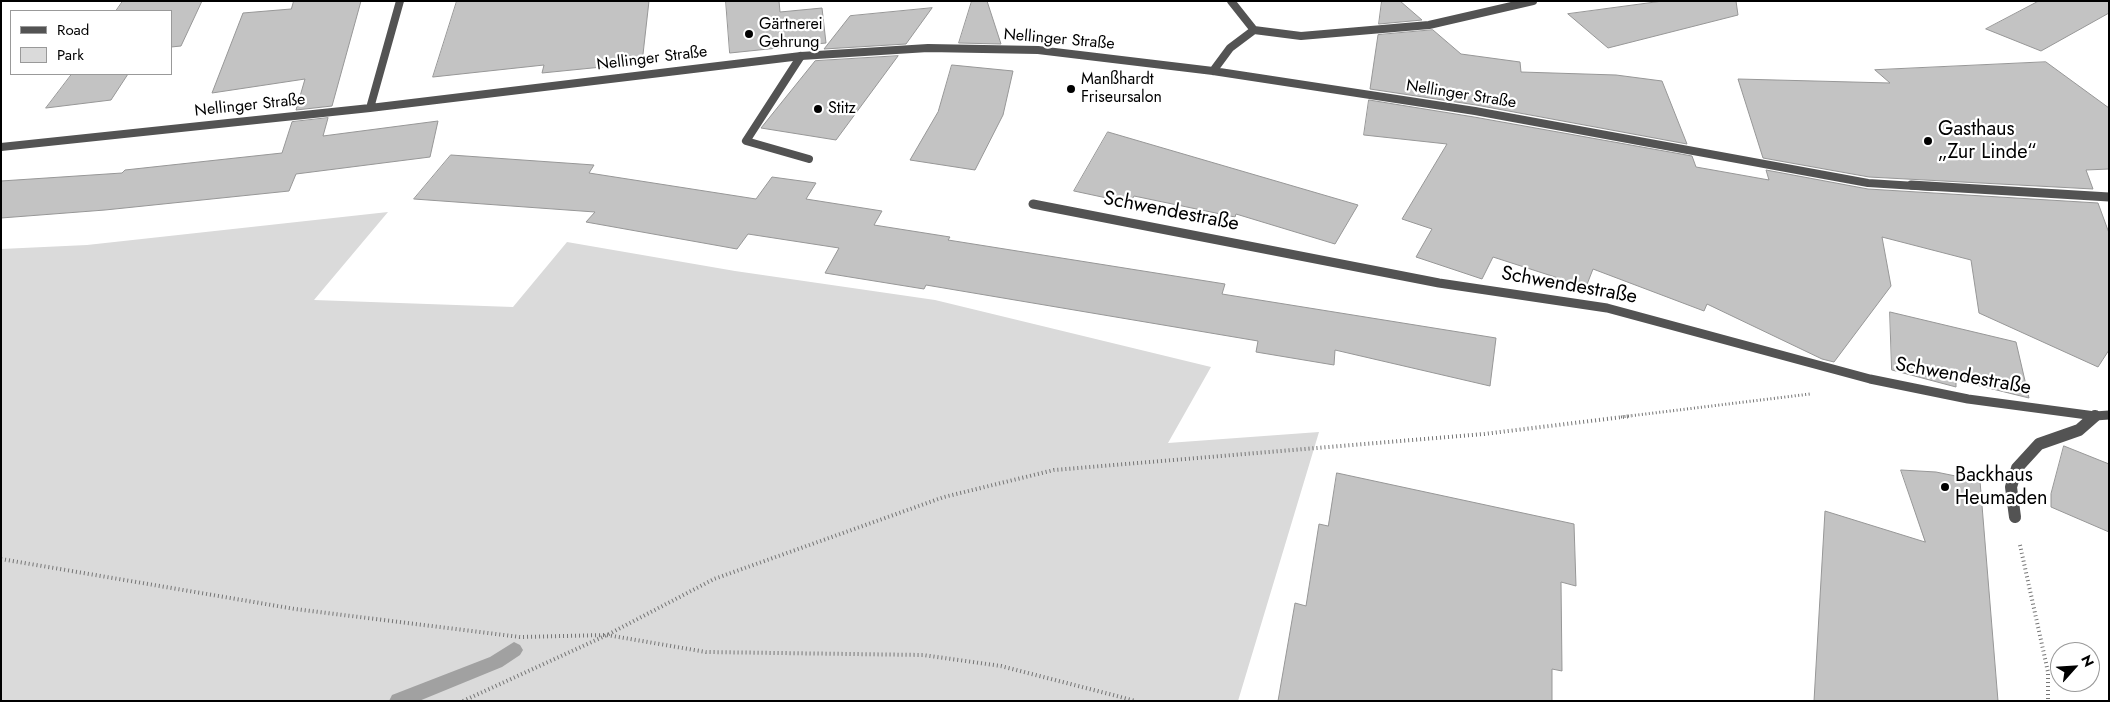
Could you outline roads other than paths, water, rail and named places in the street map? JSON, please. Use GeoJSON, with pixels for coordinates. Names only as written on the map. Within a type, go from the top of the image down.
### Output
{"type":"FeatureCollection","features":[{"type":"Feature","properties":{"kind":"street"},"geometry":{"type":"LineString","coordinates":[[370,108],[400,1]]}},
{"type":"Feature","properties":{"kind":"street"},"geometry":{"type":"LineString","coordinates":[[1231,1],[1254,30]]}},
{"type":"Feature","properties":{"kind":"street"},"geometry":{"type":"LineString","coordinates":[[1213,71],[1230,48],[1254,30],[1301,36],[1429,25],[1533,1]]}},
{"type":"Feature","properties":{"kind":"street","name":"Nellinger Straße"},"geometry":{"type":"LineString","coordinates":[[1,147],[370,108],[801,56],[928,48],[1038,50],[1213,71],[1476,111],[1868,183],[2109,197]]}},
{"type":"Feature","properties":{"kind":"street"},"geometry":{"type":"LineString","coordinates":[[801,56],[746,141],[810,159]]}},
{"type":"Feature","properties":{"kind":"street","name":"Schwendestraße"},"geometry":{"type":"LineString","coordinates":[[1033,204],[1439,283],[1607,308],[1870,379],[1968,398],[2095,416],[2109,415]]}},
{"type":"Feature","properties":{"kind":"street"},"geometry":{"type":"LineString","coordinates":[[2015,517],[2011,487],[2017,468],[2039,444],[2079,430],[2095,416]]}},
{"type":"Feature","properties":{"kind":"waterway"},"geometry":{"type":"LineString","coordinates":[[398,701],[496,662],[514,650]]}},
{"type":"Feature","properties":{"kind":"place","name":"Gärtnerei Gehrung"},"geometry":{"type":"Point","coordinates":[749,34]}},
{"type":"Feature","properties":{"kind":"place","name":"Manßhardt Friseursalon"},"geometry":{"type":"Point","coordinates":[1071,89]}},
{"type":"Feature","properties":{"kind":"place","name":"Stitz"},"geometry":{"type":"Point","coordinates":[818,109]}},
{"type":"Feature","properties":{"kind":"place","name":"Gasthaus „Zur Linde“"},"geometry":{"type":"Point","coordinates":[1928,141]}},
{"type":"Feature","properties":{"kind":"place","name":"Backhaus Heumaden"},"geometry":{"type":"Point","coordinates":[1945,487]}}]}
